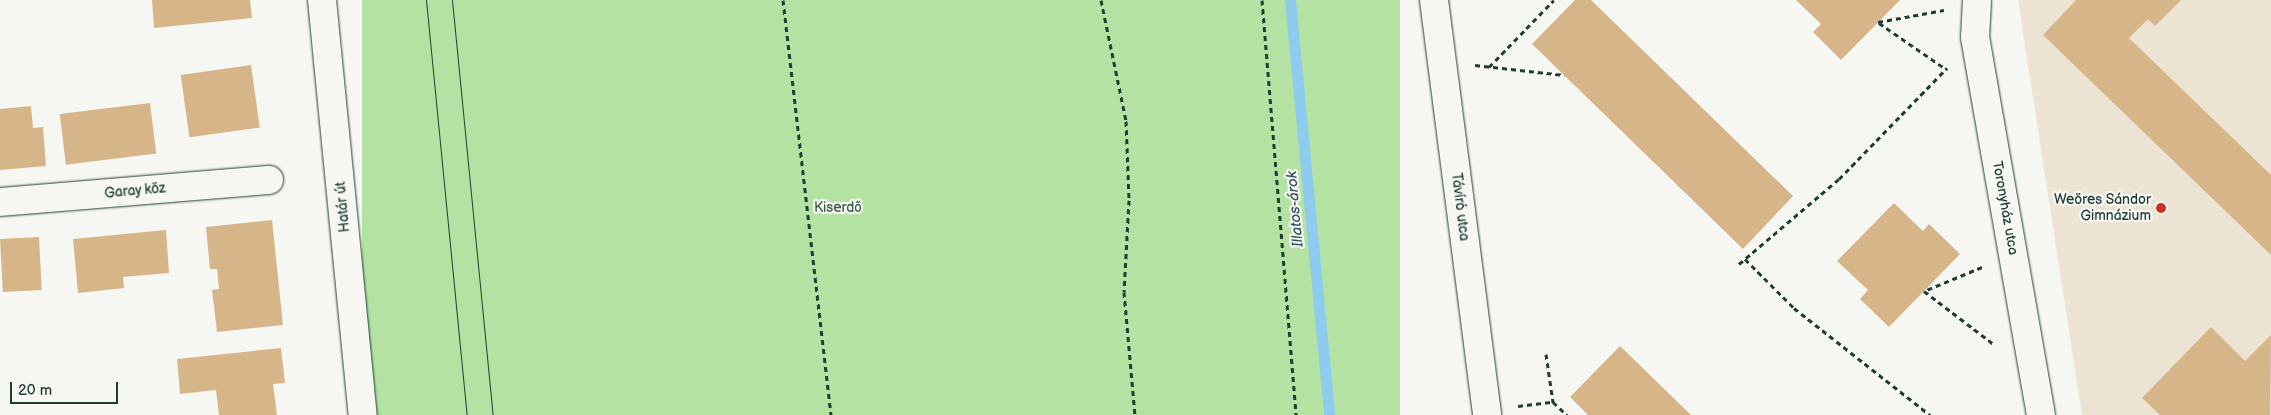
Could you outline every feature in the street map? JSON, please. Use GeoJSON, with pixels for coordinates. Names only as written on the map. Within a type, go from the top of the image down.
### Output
{"type":"FeatureCollection","features":[{"type":"Feature","properties":{"kind":"street","name":"Határ út"},"geometry":{"type":"LineString","coordinates":[[322,0],[363,415]]}},
{"type":"Feature","properties":{"kind":"street","name":"Távíró utca"},"geometry":{"type":"LineString","coordinates":[[1434,0],[1487,413]]}},
{"type":"Feature","properties":{"kind":"street","name":"Toronyház utca"},"geometry":{"type":"LineString","coordinates":[[1977,2],[1975,31],[2041,415]]}},
{"type":"Feature","properties":{"kind":"street","name":"Garay köz"},"geometry":{"type":"LineString","coordinates":[[0,202],[269,180]]}},
{"type":"Feature","properties":{"kind":"path"},"geometry":{"type":"LineString","coordinates":[[783,0],[831,415]]}},
{"type":"Feature","properties":{"kind":"path"},"geometry":{"type":"LineString","coordinates":[[1101,0],[1126,121],[1129,200],[1124,292],[1135,415]]}},
{"type":"Feature","properties":{"kind":"path"},"geometry":{"type":"LineString","coordinates":[[1262,0],[1296,415]]}},
{"type":"Feature","properties":{"kind":"path"},"geometry":{"type":"LineString","coordinates":[[1489,67],[1554,0]]}},
{"type":"Feature","properties":{"kind":"path"},"geometry":{"type":"LineString","coordinates":[[1946,69],[1878,22],[1977,2]]}},
{"type":"Feature","properties":{"kind":"path"},"geometry":{"type":"LineString","coordinates":[[1739,264],[1839,179],[1946,69],[1975,31]]}},
{"type":"Feature","properties":{"kind":"path"},"geometry":{"type":"LineString","coordinates":[[1442,62],[1564,75]]}},
{"type":"Feature","properties":{"kind":"path"},"geometry":{"type":"LineString","coordinates":[[2013,254],[1924,291],[2034,374]]}},
{"type":"Feature","properties":{"kind":"path"},"geometry":{"type":"LineString","coordinates":[[1745,258],[1794,308],[1930,415]]}},
{"type":"Feature","properties":{"kind":"path"},"geometry":{"type":"LineString","coordinates":[[1546,354],[1553,402],[1567,415]]}},
{"type":"Feature","properties":{"kind":"path"},"geometry":{"type":"LineString","coordinates":[[1487,413],[1553,402]]}},
{"type":"Feature","properties":{"kind":"shaded area","name":"Weöres Sándor Gimnázium"},"geometry":{"type":"Polygon","coordinates":[[[2018,0],[2271,0],[2271,415],[2082,415],[2018,0]]]}},
{"type":"Feature","properties":{"kind":"green space","name":"Kiserdő"},"geometry":{"type":"Polygon","coordinates":[[[362,0],[1400,0],[1400,415],[362,415],[362,0]]]}},
{"type":"Feature","properties":{"kind":"building"},"geometry":{"type":"Polygon","coordinates":[[[152,0],[250,0],[252,18],[154,28],[152,0]]]}},
{"type":"Feature","properties":{"kind":"building"},"geometry":{"type":"Polygon","coordinates":[[[1575,0],[1591,0],[1793,196],[1743,249],[1532,44],[1575,0]]]}},
{"type":"Feature","properties":{"kind":"building"},"geometry":{"type":"Polygon","coordinates":[[[1796,0],[1900,0],[1841,60],[1813,32],[1821,24],[1796,0]]]}},
{"type":"Feature","properties":{"kind":"building"},"geometry":{"type":"Polygon","coordinates":[[[2076,0],[2181,0],[2155,26],[2148,19],[2129,38],[2271,175],[2271,255],[2043,35],[2076,0]]]}},
{"type":"Feature","properties":{"kind":"building"},"geometry":{"type":"Polygon","coordinates":[[[251,65],[260,127],[189,137],[181,75],[251,65]]]}},
{"type":"Feature","properties":{"kind":"building"},"geometry":{"type":"Polygon","coordinates":[[[150,103],[156,154],[66,165],[60,114],[150,103]]]}},
{"type":"Feature","properties":{"kind":"building"},"geometry":{"type":"Polygon","coordinates":[[[31,106],[33,128],[43,127],[46,166],[0,170],[0,109],[31,106]]]}},
{"type":"Feature","properties":{"kind":"building"},"geometry":{"type":"Polygon","coordinates":[[[1894,203],[1923,231],[1929,224],[1960,254],[1889,327],[1860,299],[1868,290],[1837,261],[1894,203]]]}},
{"type":"Feature","properties":{"kind":"building"},"geometry":{"type":"Polygon","coordinates":[[[272,220],[283,325],[217,332],[212,290],[219,289],[217,269],[210,269],[206,227],[272,220]]]}},
{"type":"Feature","properties":{"kind":"building"},"geometry":{"type":"Polygon","coordinates":[[[166,230],[169,273],[123,277],[124,288],[78,293],[73,239],[166,230]]]}},
{"type":"Feature","properties":{"kind":"building"},"geometry":{"type":"Polygon","coordinates":[[[39,237],[42,290],[3,292],[0,239],[39,237]]]}},
{"type":"Feature","properties":{"kind":"building"},"geometry":{"type":"Polygon","coordinates":[[[2211,327],[2245,361],[2271,335],[2270,415],[2160,415],[2142,398],[2211,327]]]}},
{"type":"Feature","properties":{"kind":"building"},"geometry":{"type":"Polygon","coordinates":[[[1620,346],[1691,415],[1588,415],[1570,397],[1620,346]]]}},
{"type":"Feature","properties":{"kind":"building"},"geometry":{"type":"Polygon","coordinates":[[[281,348],[285,383],[273,384],[277,415],[219,415],[216,390],[180,394],[177,359],[281,348]]]}},
{"type":"Feature","properties":{"kind":"waterway","name":"Illatos-árok"},"geometry":{"type":"LineString","coordinates":[[1290,0],[1329,415]]}},
{"type":"Feature","properties":{"kind":"tram line"},"geometry":{"type":"LineString","coordinates":[[426,0],[467,415]]}},
{"type":"Feature","properties":{"kind":"tram line"},"geometry":{"type":"LineString","coordinates":[[452,0],[493,415]]}},
{"type":"Feature","properties":{"kind":"place","name":"Weöres Sándor Gimnázium"},"geometry":{"type":"Point","coordinates":[2161,208]}}]}
